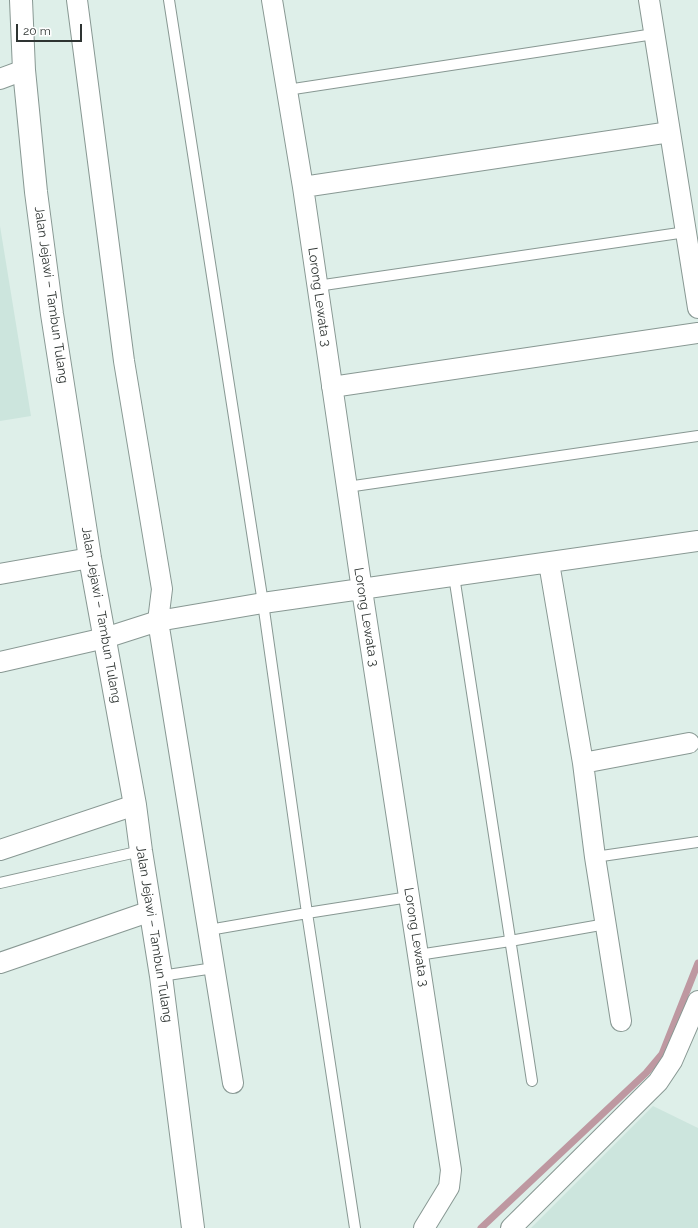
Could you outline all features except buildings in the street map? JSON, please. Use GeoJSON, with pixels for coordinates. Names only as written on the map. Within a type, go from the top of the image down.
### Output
{"type":"FeatureCollection","features":[{"type":"Feature","properties":{"kind":"street","name":"Jalan Jejawi – Tambun Tulang"},"geometry":{"type":"LineString","coordinates":[[21,0],[24,70],[36,192],[52,314],[90,558],[135,805],[161,976],[193,1228]]}},
{"type":"Feature","properties":{"kind":"street"},"geometry":{"type":"LineString","coordinates":[[76,0],[124,361],[162,589],[158,621],[233,1083]]}},
{"type":"Feature","properties":{"kind":"street","name":"Lorong Lewata 3"},"geometry":{"type":"LineString","coordinates":[[272,0],[303,188],[362,590],[451,1170],[449,1187],[424,1228]]}},
{"type":"Feature","properties":{"kind":"street"},"geometry":{"type":"LineString","coordinates":[[649,0],[698,308]]}},
{"type":"Feature","properties":{"kind":"street"},"geometry":{"type":"LineString","coordinates":[[0,79],[24,70]]}},
{"type":"Feature","properties":{"kind":"street"},"geometry":{"type":"LineString","coordinates":[[303,188],[670,132]]}},
{"type":"Feature","properties":{"kind":"street"},"geometry":{"type":"LineString","coordinates":[[332,387],[698,333]]}},
{"type":"Feature","properties":{"kind":"street"},"geometry":{"type":"LineString","coordinates":[[0,662],[105,638],[158,621],[263,603],[698,541]]}},
{"type":"Feature","properties":{"kind":"street"},"geometry":{"type":"LineString","coordinates":[[0,574],[90,558]]}},
{"type":"Feature","properties":{"kind":"street"},"geometry":{"type":"LineString","coordinates":[[549,563],[622,1021]]}},
{"type":"Feature","properties":{"kind":"street"},"geometry":{"type":"LineString","coordinates":[[582,763],[689,743]]}},
{"type":"Feature","properties":{"kind":"street"},"geometry":{"type":"LineString","coordinates":[[0,850],[135,805]]}},
{"type":"Feature","properties":{"kind":"street"},"geometry":{"type":"LineString","coordinates":[[0,963],[151,912]]}},
{"type":"Feature","properties":{"kind":"street"},"geometry":{"type":"LineString","coordinates":[[511,1228],[658,1082],[672,1061],[698,1001]]}},
{"type":"Feature","properties":{"kind":"lane"},"geometry":{"type":"LineString","coordinates":[[169,0],[263,603],[307,913],[355,1228]]}},
{"type":"Feature","properties":{"kind":"lane"},"geometry":{"type":"LineString","coordinates":[[287,90],[654,34]]}},
{"type":"Feature","properties":{"kind":"lane"},"geometry":{"type":"LineString","coordinates":[[317,286],[686,232]]}},
{"type":"Feature","properties":{"kind":"lane"},"geometry":{"type":"LineString","coordinates":[[347,487],[698,436]]}},
{"type":"Feature","properties":{"kind":"lane"},"geometry":{"type":"LineString","coordinates":[[454,576],[532,1081]]}},
{"type":"Feature","properties":{"kind":"lane"},"geometry":{"type":"LineString","coordinates":[[595,857],[698,842]]}},
{"type":"Feature","properties":{"kind":"lane"},"geometry":{"type":"LineString","coordinates":[[0,883],[141,851]]}},
{"type":"Feature","properties":{"kind":"lane"},"geometry":{"type":"LineString","coordinates":[[208,930],[410,897]]}},
{"type":"Feature","properties":{"kind":"lane"},"geometry":{"type":"LineString","coordinates":[[418,955],[606,924]]}},
{"type":"Feature","properties":{"kind":"lane"},"geometry":{"type":"LineString","coordinates":[[161,976],[214,968]]}},
{"type":"Feature","properties":{"kind":"shaded area"},"geometry":{"type":"Polygon","coordinates":[[[0,226],[31,416],[0,421],[0,226]]]}},
{"type":"Feature","properties":{"kind":"shaded area"},"geometry":{"type":"Polygon","coordinates":[[[653,1106],[698,1128],[698,1228],[531,1228],[653,1106]]]}},
{"type":"Feature","properties":{"kind":"waterway"},"geometry":{"type":"LineString","coordinates":[[481,1228],[646,1073],[662,1054],[698,963]]}}]}
